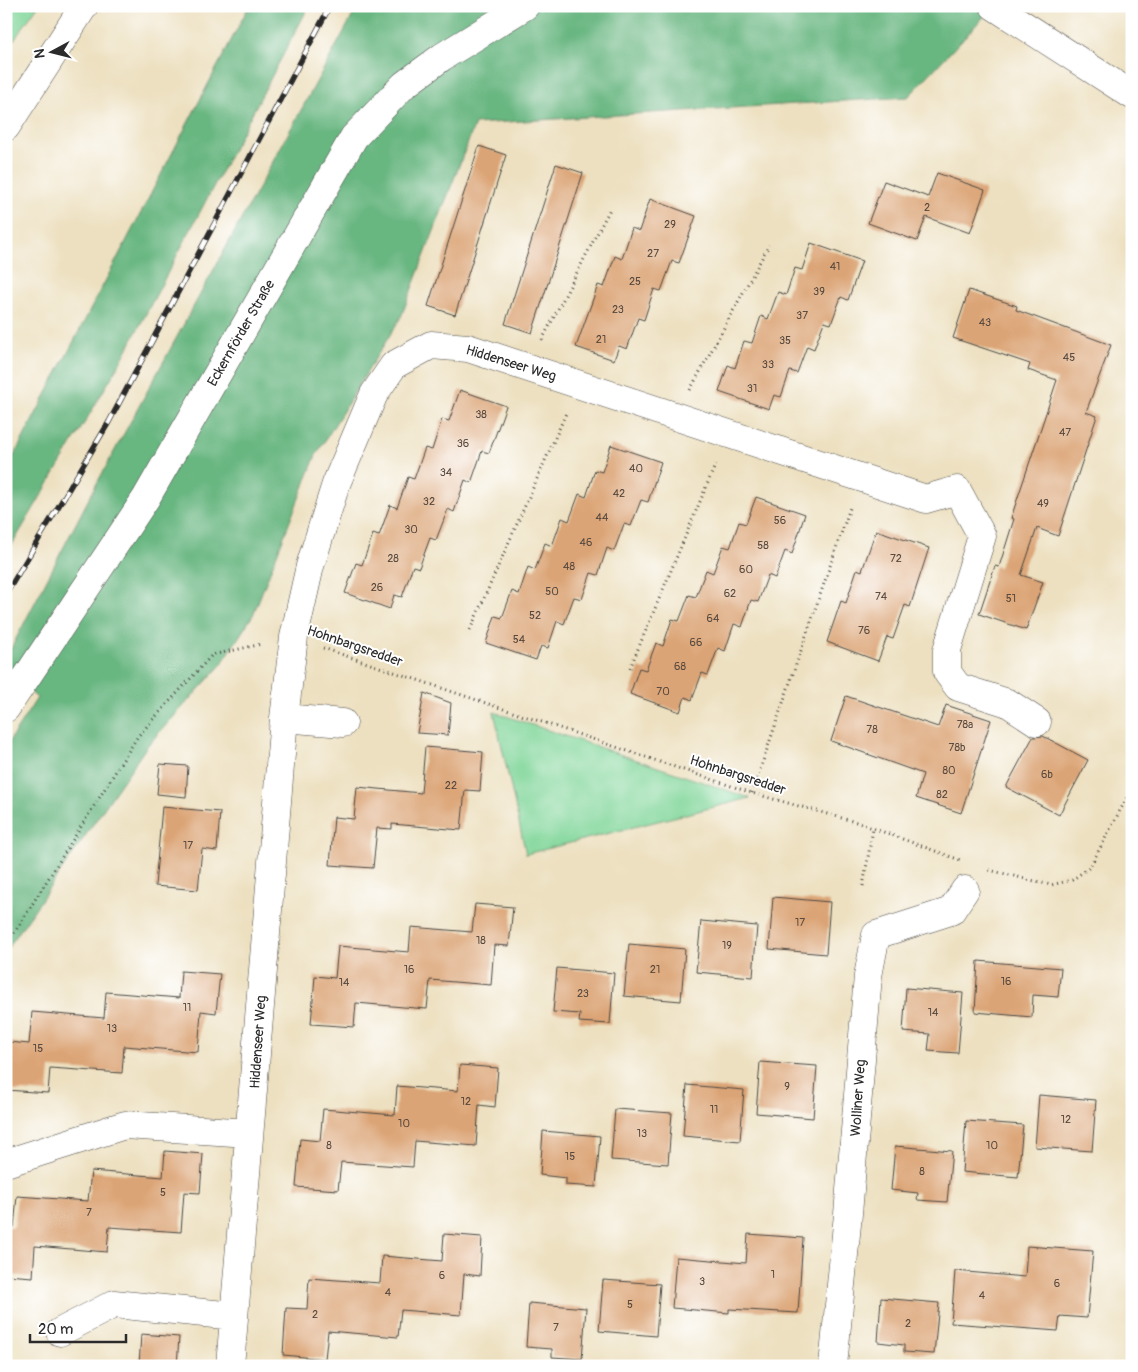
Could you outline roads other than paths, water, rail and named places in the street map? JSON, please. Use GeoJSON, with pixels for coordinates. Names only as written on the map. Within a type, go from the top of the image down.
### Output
{"type":"FeatureCollection","features":[{"type":"Feature","properties":{"kind":"street"},"geometry":{"type":"LineString","coordinates":[[6,126],[84,6]]}},
{"type":"Feature","properties":{"kind":"street","name":"Eckernförder Straße"},"geometry":{"type":"LineString","coordinates":[[6,708],[146,498],[354,137],[404,85],[442,57],[525,6]]}},
{"type":"Feature","properties":{"kind":"street"},"geometry":{"type":"LineString","coordinates":[[994,6],[1132,95]]}},
{"type":"Feature","properties":{"kind":"street","name":"Hiddenseer Weg"},"geometry":{"type":"LineString","coordinates":[[230,1366],[284,718],[294,637],[310,566],[336,484],[374,394],[394,365],[431,345],[468,348],[860,479],[926,499],[957,490],[982,536],[947,650],[947,672],[958,687],[1008,703],[1037,722]]}},
{"type":"Feature","properties":{"kind":"street"},"geometry":{"type":"LineString","coordinates":[[284,718],[343,723]]}},
{"type":"Feature","properties":{"kind":"street","name":"Wolliner Weg"},"geometry":{"type":"LineString","coordinates":[[832,1366],[848,1214],[868,976],[876,935],[951,912],[965,890]]}},
{"type":"Feature","properties":{"kind":"street"},"geometry":{"type":"LineString","coordinates":[[6,1163],[125,1124],[249,1133]]}},
{"type":"Feature","properties":{"kind":"street"},"geometry":{"type":"LineString","coordinates":[[60,1332],[114,1304],[234,1316]]}},
{"type":"Feature","properties":{"kind":"railway"},"geometry":{"type":"LineString","coordinates":[[6,594],[109,422],[330,6]]}}]}
